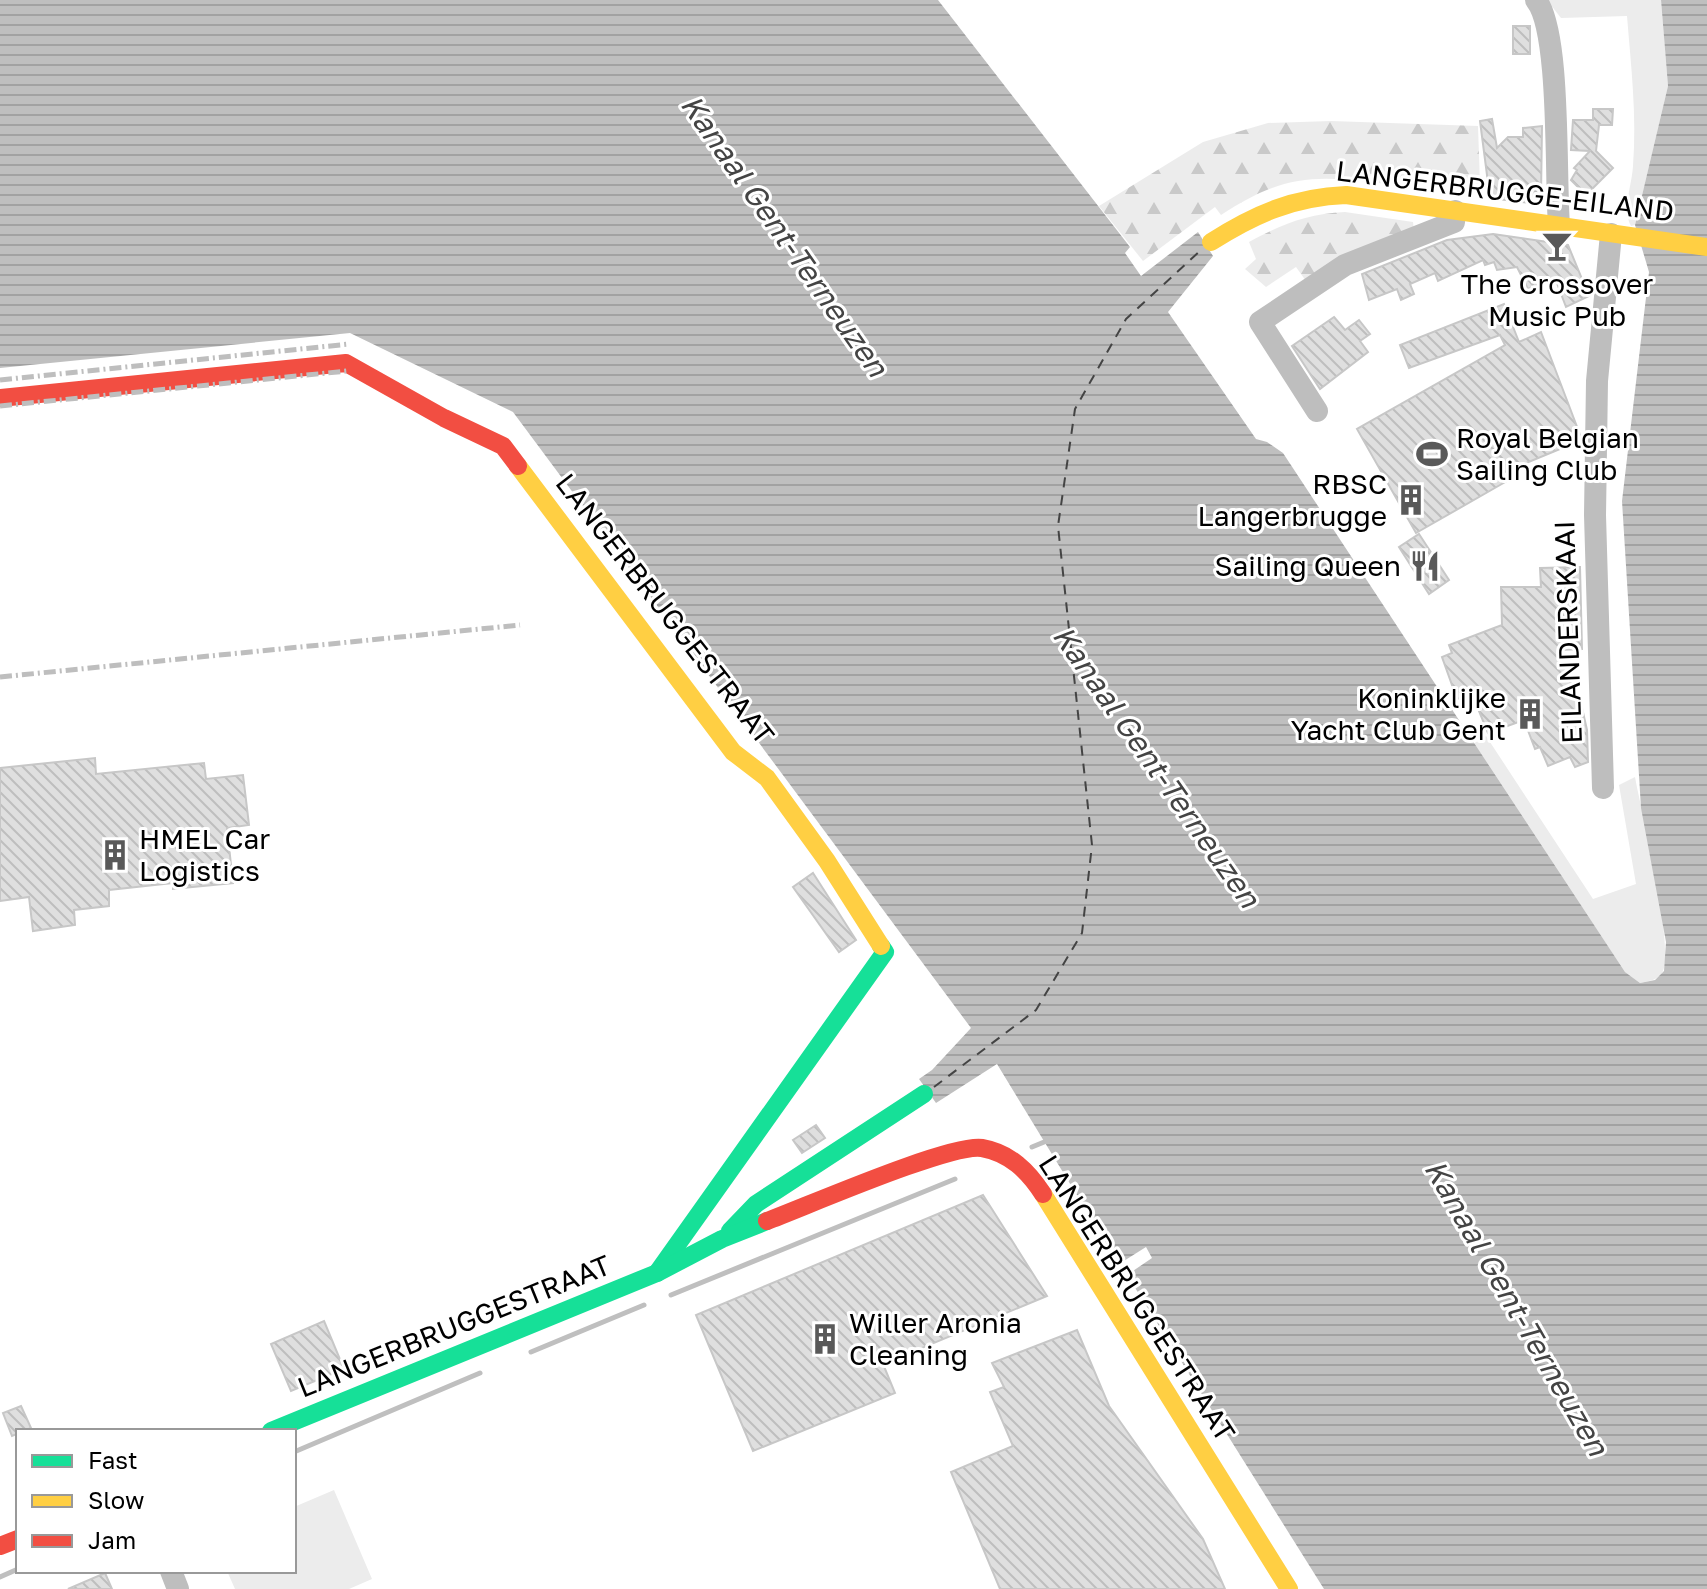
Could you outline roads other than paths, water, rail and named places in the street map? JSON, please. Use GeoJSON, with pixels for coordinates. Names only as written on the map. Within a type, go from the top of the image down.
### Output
{"type":"FeatureCollection","features":[{"type":"Feature","properties":{"kind":"street"},"geometry":{"type":"LineString","coordinates":[[1536,0],[1545,11],[1551,53],[1559,225]]}},
{"type":"Feature","properties":{"kind":"street","name":"LANGERBRUGGE-EILAND"},"geometry":{"type":"LineString","coordinates":[[1211,242],[1279,202],[1315,195],[1346,195],[1707,247]]}},
{"type":"Feature","properties":{"kind":"street"},"geometry":{"type":"LineString","coordinates":[[1317,411],[1260,322],[1345,265],[1454,222],[1455,211]]}},
{"type":"Feature","properties":{"kind":"street","name":"EILANDERSKAAI"},"geometry":{"type":"LineString","coordinates":[[1603,788],[1595,515],[1597,381],[1611,234]]}},
{"type":"Feature","properties":{"kind":"street","name":"LANGERBRUGGESTRAAT"},"geometry":{"type":"LineString","coordinates":[[0,398],[346,363],[444,418],[503,446],[733,752],[767,778],[835,872],[885,952],[657,1273]]}},
{"type":"Feature","properties":{"kind":"street"},"geometry":{"type":"LineString","coordinates":[[722,1239],[756,1204],[924,1094]]}},
{"type":"Feature","properties":{"kind":"street","name":"LANGERBRUGGESTRAAT"},"geometry":{"type":"LineString","coordinates":[[276,1429],[657,1273],[722,1239],[947,1153],[979,1147],[1014,1159],[1041,1190],[1289,1589]]}},
{"type":"Feature","properties":{"kind":"water","name":"Kanaal Gent-Terneuzen"},"geometry":{"type":"Polygon","coordinates":[[[0,0],[938,0],[1130,247],[1125,253],[1141,276],[1198,232],[1213,256],[1168,312],[1256,439],[1267,442],[1283,453],[1625,972],[1640,983],[1655,980],[1664,971],[1666,942],[1641,808],[1622,501],[1649,272],[1635,225],[1668,86],[1661,0],[1707,0],[1707,1589],[1324,1589],[1127,1275],[1152,1258],[1146,1247],[1119,1264],[997,1064],[936,1103],[919,1079],[932,1070],[971,1028],[513,412],[350,333],[0,368],[0,0]]]}},
{"type":"Feature","properties":{"kind":"waterway"},"geometry":{"type":"LineString","coordinates":[[1032,1147],[1049,1140]]}},
{"type":"Feature","properties":{"kind":"waterway"},"geometry":{"type":"LineString","coordinates":[[671,1295],[955,1179]]}},
{"type":"Feature","properties":{"kind":"waterway"},"geometry":{"type":"LineString","coordinates":[[531,1352],[644,1305]]}},
{"type":"Feature","properties":{"kind":"waterway"},"geometry":{"type":"LineString","coordinates":[[296,1451],[480,1373]]}},
{"type":"Feature","properties":{"kind":"waterway"},"geometry":{"type":"LineString","coordinates":[[0,1577],[16,1570]]}},
{"type":"Feature","properties":{"kind":"railway"},"geometry":{"type":"LineString","coordinates":[[0,380],[349,344]]}},
{"type":"Feature","properties":{"kind":"railway"},"geometry":{"type":"LineString","coordinates":[[0,406],[347,371]]}},
{"type":"Feature","properties":{"kind":"railway"},"geometry":{"type":"LineString","coordinates":[[0,677],[520,625]]}},
{"type":"Feature","properties":{"kind":"place","name":"The Crossover Music Pub"},"geometry":{"type":"Point","coordinates":[1557,246]}},
{"type":"Feature","properties":{"kind":"place","name":"Royal Belgian Sailing Club"},"geometry":{"type":"Point","coordinates":[1432,454]}},
{"type":"Feature","properties":{"kind":"place","name":"RBSC Langerbrugge"},"geometry":{"type":"Point","coordinates":[1411,500]}},
{"type":"Feature","properties":{"kind":"place","name":"Sailing Queen"},"geometry":{"type":"Point","coordinates":[1425,566]}},
{"type":"Feature","properties":{"kind":"place","name":"Koninklijke Yacht Club Gent"},"geometry":{"type":"Point","coordinates":[1530,714]}},
{"type":"Feature","properties":{"kind":"place","name":"HMEL Car Logistics"},"geometry":{"type":"Point","coordinates":[115,855]}},
{"type":"Feature","properties":{"kind":"place","name":"Willer Aronia Cleaning"},"geometry":{"type":"Point","coordinates":[825,1339]}}]}
